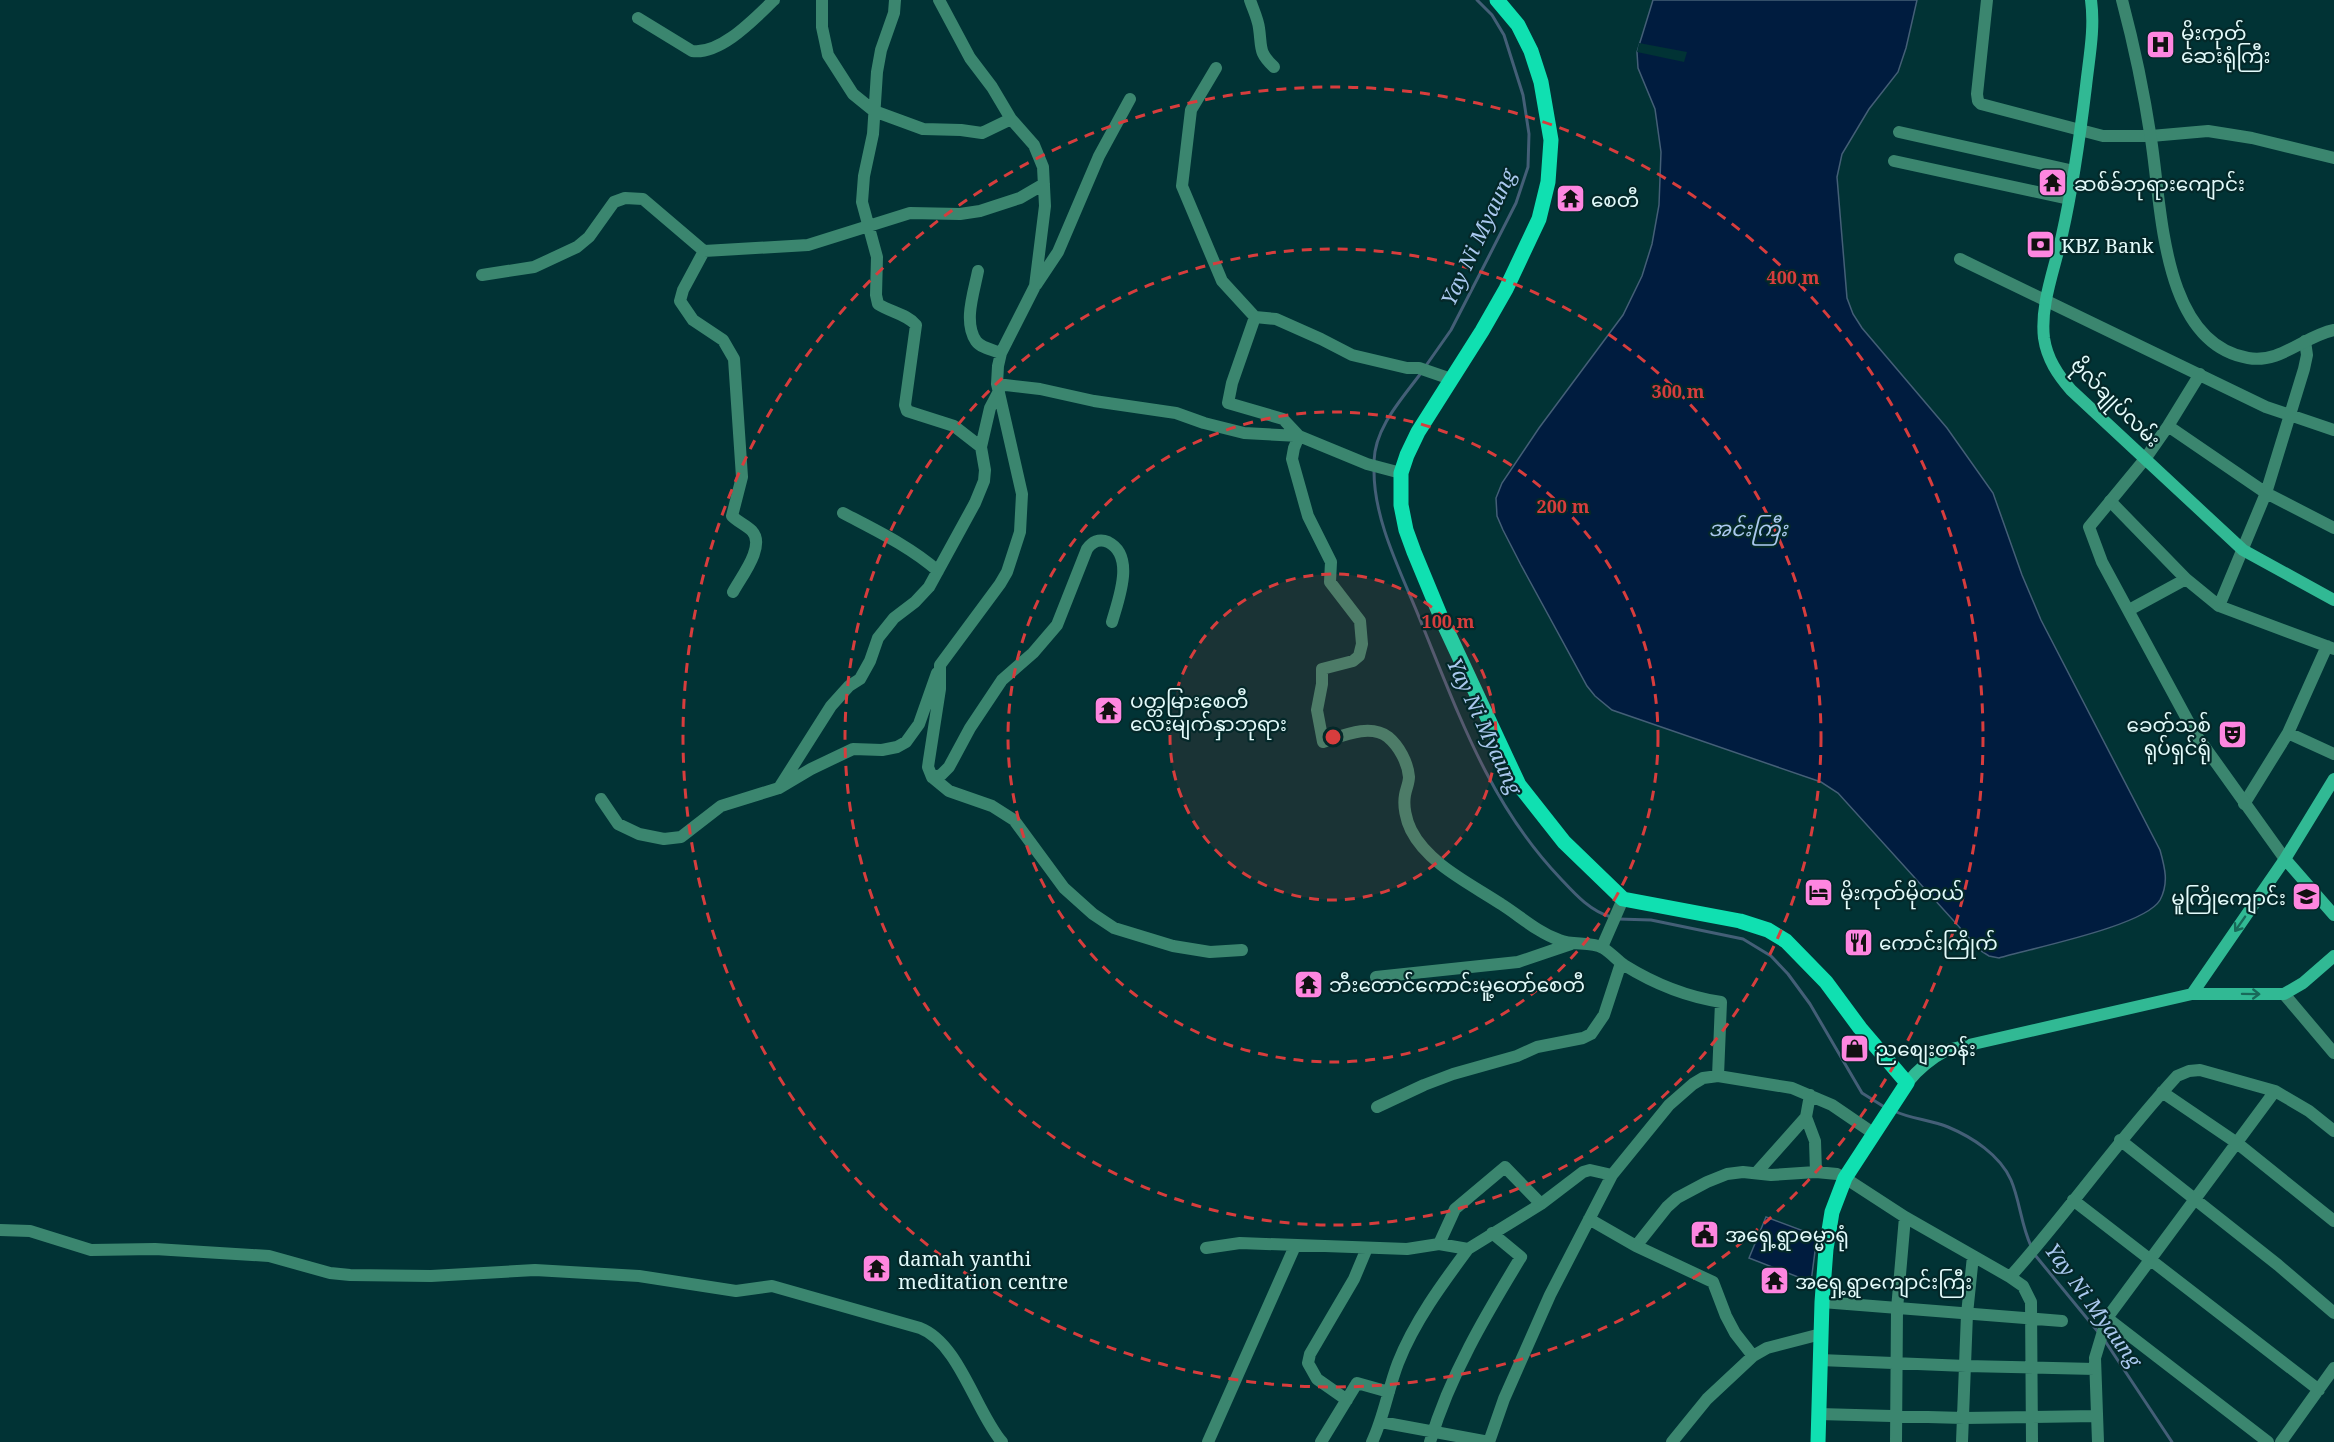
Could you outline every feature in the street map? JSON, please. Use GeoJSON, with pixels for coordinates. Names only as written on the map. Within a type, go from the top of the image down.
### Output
{"type":"FeatureCollection","features":[{"type":"Feature","properties":{"kind":"main road"},"geometry":{"type":"LineString","coordinates":[[1497,0],[1518,25],[1531,51],[1541,82],[1551,140],[1548,182],[1539,219],[1506,289],[1418,432],[1401,473],[1401,505],[1406,530],[1414,552],[1443,622],[1519,785],[1620,907],[1740,921],[1777,936],[1801,955],[1826,982],[1860,1028],[1907,1083]]}},
{"type":"Feature","properties":{"kind":"main road","name":"ဗိုလ်‌ချုပ်‌လမ်း"},"geometry":{"type":"LineString","coordinates":[[2091,0],[2092,32],[2080,131],[2069,199],[2046,302],[2044,339],[2049,359],[2070,390],[2243,550],[2334,600]]}},
{"type":"Feature","properties":{"kind":"main road"},"geometry":{"type":"LineString","coordinates":[[2192,994],[2285,859],[2334,779]]}},
{"type":"Feature","properties":{"kind":"main road"},"geometry":{"type":"LineString","coordinates":[[2285,859],[2334,915]]}},
{"type":"Feature","properties":{"kind":"main road"},"geometry":{"type":"LineString","coordinates":[[1818,1442],[1822,1302],[1832,1212],[1845,1178],[1896,1097],[1918,1069],[1947,1050],[2192,994],[2284,994],[2303,983],[2334,956]]}},
{"type":"Feature","properties":{"kind":"street"},"geometry":{"type":"LineString","coordinates":[[638,18],[692,51],[699,52],[736,35],[774,0]]}},
{"type":"Feature","properties":{"kind":"street"},"geometry":{"type":"LineString","coordinates":[[822,0],[822,27],[828,55],[853,93],[874,111],[923,129],[982,133],[1011,118]]}},
{"type":"Feature","properties":{"kind":"street"},"geometry":{"type":"LineString","coordinates":[[895,0],[892,24],[881,50],[873,134],[864,176],[862,202],[877,257],[876,296],[878,304],[889,311],[911,319],[916,325],[905,405],[907,411],[954,426],[981,447]]}},
{"type":"Feature","properties":{"kind":"street"},"geometry":{"type":"LineString","coordinates":[[939,0],[970,58],[992,87],[1011,118],[1040,155],[1043,167],[1045,206],[1035,286]]}},
{"type":"Feature","properties":{"kind":"street"},"geometry":{"type":"LineString","coordinates":[[1250,0],[1259,26],[1260,50],[1274,68]]}},
{"type":"Feature","properties":{"kind":"street"},"geometry":{"type":"LineString","coordinates":[[1987,0],[1978,101],[1986,106],[2080,131],[2114,137],[2208,131],[2252,138],[2334,158]]}},
{"type":"Feature","properties":{"kind":"street"},"geometry":{"type":"LineString","coordinates":[[2122,0],[2151,136],[2164,233],[2176,286],[2200,332],[2238,356],[2258,359],[2280,354],[2334,330]]}},
{"type":"Feature","properties":{"kind":"street"},"geometry":{"type":"LineString","coordinates":[[1216,68],[1191,110],[1182,186],[1222,281],[1255,317],[1276,319],[1352,355],[1407,368],[1419,368],[1451,379]]}},
{"type":"Feature","properties":{"kind":"street"},"geometry":{"type":"LineString","coordinates":[[601,799],[618,824],[639,834],[664,839],[681,837],[721,806],[779,788],[811,769],[853,749],[882,750],[897,747],[906,742],[919,724],[940,665],[1000,584],[1020,532],[1022,512],[1020,482],[998,388],[998,366],[1001,353],[1035,286],[1058,252],[1099,156],[1130,99]]}},
{"type":"Feature","properties":{"kind":"street"},"geometry":{"type":"LineString","coordinates":[[1899,132],[2074,171]]}},
{"type":"Feature","properties":{"kind":"street"},"geometry":{"type":"LineString","coordinates":[[1894,162],[2069,199]]}},
{"type":"Feature","properties":{"kind":"street"},"geometry":{"type":"LineString","coordinates":[[482,275],[534,267],[577,247],[588,237],[614,202],[625,198],[644,199],[704,251],[808,245],[910,213],[960,214],[980,211],[1020,198],[1044,183]]}},
{"type":"Feature","properties":{"kind":"street"},"geometry":{"type":"LineString","coordinates":[[704,251],[683,290],[680,301],[693,320],[723,340],[734,359],[742,477],[732,516],[752,530],[757,539],[757,550],[733,592]]}},
{"type":"Feature","properties":{"kind":"street"},"geometry":{"type":"LineString","coordinates":[[1960,259],[2266,406],[2334,430]]}},
{"type":"Feature","properties":{"kind":"street"},"geometry":{"type":"LineString","coordinates":[[978,271],[969,316],[970,326],[976,341],[981,346],[1001,353]]}},
{"type":"Feature","properties":{"kind":"street"},"geometry":{"type":"LineString","coordinates":[[1255,317],[1232,383],[1228,403],[1283,418],[1299,436]]}},
{"type":"Feature","properties":{"kind":"street"},"geometry":{"type":"LineString","coordinates":[[2219,606],[2266,493],[2304,369],[2307,355],[2305,341]]}},
{"type":"Feature","properties":{"kind":"street"},"geometry":{"type":"LineString","coordinates":[[2200,374],[2145,459],[2089,527],[2102,562],[2194,732],[2285,859]]}},
{"type":"Feature","properties":{"kind":"street"},"geometry":{"type":"LineString","coordinates":[[779,788],[831,706],[849,686],[860,679],[870,661],[878,638],[894,618],[915,602],[929,587],[938,571],[975,503],[984,481],[985,470],[981,447],[986,421],[998,388]]}},
{"type":"Feature","properties":{"kind":"street"},"geometry":{"type":"LineString","coordinates":[[998,388],[1040,389],[1094,401],[1176,413],[1244,433],[1299,436],[1367,464],[1401,473]]}},
{"type":"Feature","properties":{"kind":"street"},"geometry":{"type":"LineString","coordinates":[[2168,426],[2266,493],[2334,528]]}},
{"type":"Feature","properties":{"kind":"street"},"geometry":{"type":"LineString","coordinates":[[1299,436],[1293,448],[1292,459],[1308,516],[1331,562],[1330,582],[1360,621],[1362,644],[1359,656],[1353,661],[1322,669],[1322,684],[1317,710],[1323,742],[1367,731],[1383,734],[1390,739],[1405,761],[1408,777],[1404,797],[1406,818],[1412,831],[1425,849],[1458,879],[1558,940],[1571,944],[1602,947],[1622,963],[1686,994],[1697,999],[1721,1002],[1718,1076]]}},
{"type":"Feature","properties":{"kind":"street"},"geometry":{"type":"LineString","coordinates":[[2110,501],[2186,579],[2219,606],[2331,648],[2288,733],[2244,804]]}},
{"type":"Feature","properties":{"kind":"street"},"geometry":{"type":"LineString","coordinates":[[843,513],[901,543],[938,571]]}},
{"type":"Feature","properties":{"kind":"street"},"geometry":{"type":"LineString","coordinates":[[932,777],[940,775],[949,767],[976,718],[1002,680],[1033,653],[1057,626],[1087,549],[1096,541],[1106,541],[1122,558],[1121,587],[1112,622]]}},
{"type":"Feature","properties":{"kind":"street"},"geometry":{"type":"LineString","coordinates":[[2129,610],[2186,579]]}},
{"type":"Feature","properties":{"kind":"street"},"geometry":{"type":"LineString","coordinates":[[940,665],[940,689],[928,767],[932,777],[949,791],[992,806],[1014,820],[1064,888],[1093,914],[1113,928],[1191,949],[1210,952],[1242,950]]}},
{"type":"Feature","properties":{"kind":"street"},"geometry":{"type":"LineString","coordinates":[[2288,733],[2334,754]]}},
{"type":"Feature","properties":{"kind":"street"},"geometry":{"type":"LineString","coordinates":[[1602,947],[1620,907]]}},
{"type":"Feature","properties":{"kind":"street"},"geometry":{"type":"LineString","coordinates":[[1377,977],[1518,962],[1571,944]]}},
{"type":"Feature","properties":{"kind":"street"},"geometry":{"type":"LineString","coordinates":[[1377,1107],[1424,1084],[1453,1074],[1517,1056],[1537,1047],[1583,1038],[1591,1034],[1604,1015],[1622,963]]}},
{"type":"Feature","properties":{"kind":"street"},"geometry":{"type":"LineString","coordinates":[[2284,994],[2334,1053]]}},
{"type":"Feature","properties":{"kind":"street"},"geometry":{"type":"LineString","coordinates":[[2010,1277],[2038,1246],[2120,1140],[2177,1076],[2189,1071],[2200,1071],[2275,1091],[2309,1111],[2334,1131]]}},
{"type":"Feature","properties":{"kind":"street"},"geometry":{"type":"LineString","coordinates":[[1381,1422],[1432,1436],[1490,1442],[1504,1399],[1545,1305],[1612,1175],[1670,1105],[1698,1080],[1718,1076],[1792,1088],[1877,1127]]}},
{"type":"Feature","properties":{"kind":"street"},"geometry":{"type":"LineString","coordinates":[[2098,1442],[2094,1369],[2097,1347],[2105,1324],[2150,1258],[2275,1091]]}},
{"type":"Feature","properties":{"kind":"street"},"geometry":{"type":"LineString","coordinates":[[2162,1092],[2237,1143],[2334,1221]]}},
{"type":"Feature","properties":{"kind":"street"},"geometry":{"type":"LineString","coordinates":[[1810,1095],[1806,1118],[1815,1141],[1816,1172]]}},
{"type":"Feature","properties":{"kind":"street"},"geometry":{"type":"LineString","coordinates":[[1757,1172],[1806,1118]]}},
{"type":"Feature","properties":{"kind":"street"},"geometry":{"type":"LineString","coordinates":[[2120,1140],[2278,1265],[2334,1313]]}},
{"type":"Feature","properties":{"kind":"street"},"geometry":{"type":"LineString","coordinates":[[1439,1244],[1455,1209],[1505,1167],[1541,1204]]}},
{"type":"Feature","properties":{"kind":"street"},"geometry":{"type":"LineString","coordinates":[[1372,1442],[1408,1341],[1468,1249],[1541,1204],[1582,1173],[1590,1170],[1612,1175]]}},
{"type":"Feature","properties":{"kind":"street"},"geometry":{"type":"LineString","coordinates":[[1636,1246],[1677,1198],[1727,1174],[1757,1172],[1837,1174],[2023,1286],[2031,1302],[2032,1442]]}},
{"type":"Feature","properties":{"kind":"street"},"geometry":{"type":"LineString","coordinates":[[2073,1200],[2319,1390]]}},
{"type":"Feature","properties":{"kind":"street"},"geometry":{"type":"LineString","coordinates":[[1896,1442],[1897,1309],[1905,1216]]}},
{"type":"Feature","properties":{"kind":"street"},"geometry":{"type":"LineString","coordinates":[[1589,1219],[1636,1246],[1713,1282],[1731,1325],[1753,1356]]}},
{"type":"Feature","properties":{"kind":"street"},"geometry":{"type":"LineString","coordinates":[[0,1230],[30,1231],[91,1250],[155,1249],[268,1256],[330,1273],[350,1275],[431,1276],[535,1269],[639,1276],[736,1291],[772,1286],[920,1328],[937,1337],[1002,1442]]}},
{"type":"Feature","properties":{"kind":"street"},"geometry":{"type":"LineString","coordinates":[[1432,1436],[1446,1394],[1464,1356],[1521,1257],[1492,1233]]}},
{"type":"Feature","properties":{"kind":"street"},"geometry":{"type":"LineString","coordinates":[[1206,1248],[1240,1243],[1407,1249],[1439,1244],[1468,1249]]}},
{"type":"Feature","properties":{"kind":"street"},"geometry":{"type":"LineString","coordinates":[[1208,1442],[1295,1245]]}},
{"type":"Feature","properties":{"kind":"street"},"geometry":{"type":"LineString","coordinates":[[1347,1400],[1317,1379],[1308,1363],[1310,1354],[1354,1279],[1367,1248]]}},
{"type":"Feature","properties":{"kind":"street"},"geometry":{"type":"LineString","coordinates":[[1962,1442],[1967,1314],[1973,1256]]}},
{"type":"Feature","properties":{"kind":"street"},"geometry":{"type":"LineString","coordinates":[[1822,1302],[2062,1321]]}},
{"type":"Feature","properties":{"kind":"street"},"geometry":{"type":"LineString","coordinates":[[2105,1324],[2268,1442]]}},
{"type":"Feature","properties":{"kind":"street"},"geometry":{"type":"LineString","coordinates":[[1672,1442],[1707,1399],[1753,1356],[1767,1348],[1821,1334]]}},
{"type":"Feature","properties":{"kind":"street"},"geometry":{"type":"LineString","coordinates":[[1820,1360],[2094,1369]]}},
{"type":"Feature","properties":{"kind":"street"},"geometry":{"type":"LineString","coordinates":[[2281,1442],[2334,1368]]}},
{"type":"Feature","properties":{"kind":"street"},"geometry":{"type":"LineString","coordinates":[[1321,1442],[1357,1383],[1389,1392]]}},
{"type":"Feature","properties":{"kind":"street"},"geometry":{"type":"LineString","coordinates":[[1819,1414],[1964,1418],[2097,1416]]}},
{"type":"Feature","properties":{"kind":"water","name":"အင်းကြီး"},"geometry":{"type":"Polygon","coordinates":[[[1653,0],[1917,0],[1898,72],[1869,109],[1842,154],[1837,177],[1847,298],[1862,328],[1947,428],[1993,493],[2022,575],[2041,620],[2160,850],[2165,875],[2163,894],[2150,910],[2133,919],[2086,935],[1999,958],[1989,956],[1981,951],[1838,793],[1821,782],[1612,710],[1587,686],[1503,530],[1497,516],[1496,498],[1502,483],[1539,428],[1623,315],[1642,276],[1652,244],[1659,205],[1661,152],[1655,109],[1638,68],[1637,52],[1653,0]]]}},
{"type":"Feature","properties":{"kind":"water"},"geometry":{"type":"Polygon","coordinates":[[[1766,1217],[1817,1236],[1811,1282],[1749,1258],[1766,1217]]]}},
{"type":"Feature","properties":{"kind":"pier"},"geometry":{"type":"Polygon","coordinates":[[[1639,43],[1687,52],[1684,62],[1637,52],[1639,43]]]}},
{"type":"Feature","properties":{"kind":"waterway","name":"Yay Ni Myaung"},"geometry":{"type":"LineString","coordinates":[[1425,367],[1451,330],[1516,203],[1528,167],[1529,134],[1523,95],[1504,35],[1492,15],[1477,0]]}},
{"type":"Feature","properties":{"kind":"waterway","name":"Yay Ni Myaung"},"geometry":{"type":"LineString","coordinates":[[1374,461],[1384,425],[1421,373]]}},
{"type":"Feature","properties":{"kind":"waterway","name":"Yay Ni Myaung"},"geometry":{"type":"LineString","coordinates":[[1374,471],[1375,490],[1390,548],[1463,725],[1496,790],[1536,851],[1561,879],[1590,906],[1611,917]]}},
{"type":"Feature","properties":{"kind":"waterway","name":"Yay Ni Myaung"},"geometry":{"type":"LineString","coordinates":[[1618,919],[1651,920],[1743,939],[1771,956],[1788,974],[1810,1004],[1862,1093],[1886,1108]]}},
{"type":"Feature","properties":{"kind":"waterway","name":"Yay Ni Myaung"},"geometry":{"type":"LineString","coordinates":[[1894,1111],[1948,1127],[1976,1142],[1993,1155],[2011,1180],[2031,1246]]}},
{"type":"Feature","properties":{"kind":"waterway","name":"Yay Ni Myaung"},"geometry":{"type":"LineString","coordinates":[[2035,1255],[2099,1333]]}},
{"type":"Feature","properties":{"kind":"waterway","name":"Yay Ni Myaung"},"geometry":{"type":"LineString","coordinates":[[2105,1341],[2172,1442]]}},
{"type":"Feature","properties":{"kind":"place","name":"မိုးကုတ်‌ ‌ဆေးရုံကြီး"},"geometry":{"type":"Point","coordinates":[2160,44]}},
{"type":"Feature","properties":{"kind":"place","name":"ဆစ်ခ်ဘုရားကျောင်း"},"geometry":{"type":"Point","coordinates":[2053,183]}},
{"type":"Feature","properties":{"kind":"place","name":"စေတီ"},"geometry":{"type":"Point","coordinates":[1570,199]}},
{"type":"Feature","properties":{"kind":"place","name":"KBZ Bank"},"geometry":{"type":"Point","coordinates":[2040,245]}},
{"type":"Feature","properties":{"kind":"place","name":"ပတ္တမြား‌စေတီ‌ လေးမျက်နှာဘုရား"},"geometry":{"type":"Point","coordinates":[1109,711]}},
{"type":"Feature","properties":{"kind":"place","name":"ခေတ်သစ် ရုပ်‌ရှင်ရုံ"},"geometry":{"type":"Point","coordinates":[2232,735]}},
{"type":"Feature","properties":{"kind":"place","name":"မိုးကုတ်မိုတယ်"},"geometry":{"type":"Point","coordinates":[1819,892]}},
{"type":"Feature","properties":{"kind":"place","name":"မူကြိုကျောင်း"},"geometry":{"type":"Point","coordinates":[2307,897]}},
{"type":"Feature","properties":{"kind":"place","name":"ကောင်းကြိုက်"},"geometry":{"type":"Point","coordinates":[1858,942]}},
{"type":"Feature","properties":{"kind":"place","name":"ဘီးတောင်ကောင်းမူ့တော်စေတီ"},"geometry":{"type":"Point","coordinates":[1308,984]}},
{"type":"Feature","properties":{"kind":"place","name":"ညစျေးတန်း"},"geometry":{"type":"Point","coordinates":[1854,1048]}},
{"type":"Feature","properties":{"kind":"place","name":"အရှေ့ရွာဓမ္မာရုံ"},"geometry":{"type":"Point","coordinates":[1704,1234]}},
{"type":"Feature","properties":{"kind":"place","name":"damah yanthi meditation centre"},"geometry":{"type":"Point","coordinates":[877,1269]}},
{"type":"Feature","properties":{"kind":"place","name":"အရှေ့ရွာကျောင်းကြီး"},"geometry":{"type":"Point","coordinates":[1774,1281]}}]}
